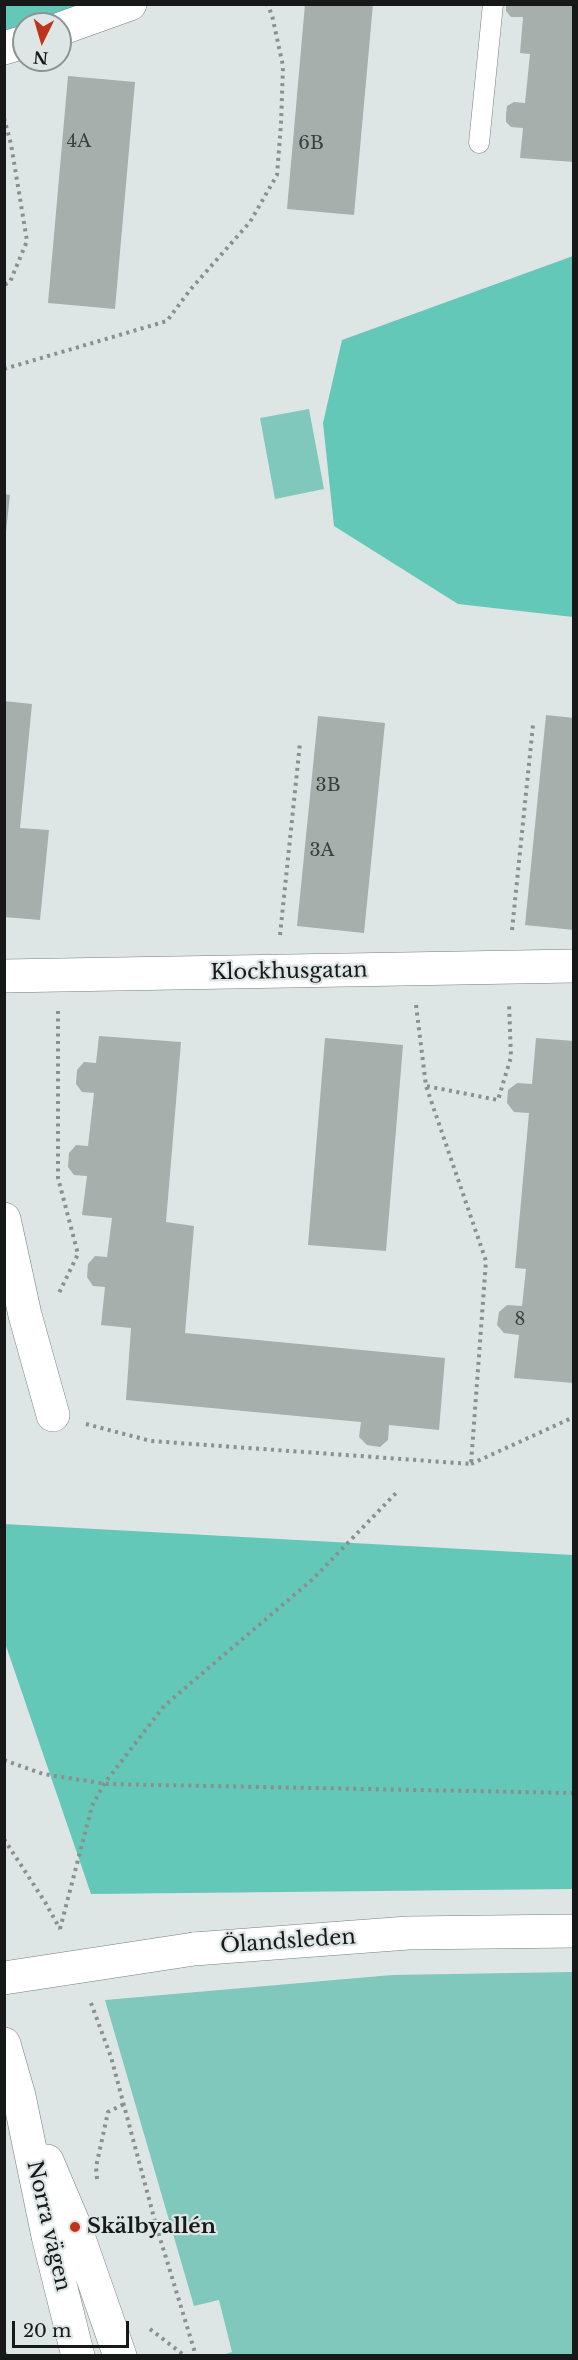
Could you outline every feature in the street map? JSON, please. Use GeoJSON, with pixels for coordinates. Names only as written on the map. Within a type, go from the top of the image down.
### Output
{"type":"FeatureCollection","features":[{"type":"Feature","properties":{"kind":"main road"},"geometry":{"type":"LineString","coordinates":[[72,25],[130,4]]}},
{"type":"Feature","properties":{"kind":"main road","name":"Klockhusgatan"},"geometry":{"type":"LineString","coordinates":[[4,976],[573,966]]}},
{"type":"Feature","properties":{"kind":"main road"},"geometry":{"type":"LineString","coordinates":[[4,1219],[25,1315],[53,1415]]}},
{"type":"Feature","properties":{"kind":"main road","name":"Ölandsleden"},"geometry":{"type":"LineString","coordinates":[[4,1978],[194,1949],[408,1933],[573,1931]]}},
{"type":"Feature","properties":{"kind":"main road","name":"Norra vägen"},"geometry":{"type":"LineString","coordinates":[[4,2044],[19,2096],[48,2236],[78,2355]]}},
{"type":"Feature","properties":{"kind":"main road","name":"Norra vägen"},"geometry":{"type":"LineString","coordinates":[[19,2096],[75,2227],[120,2355]]}},
{"type":"Feature","properties":{"kind":"lane"},"geometry":{"type":"LineString","coordinates":[[480,143],[493,4]]}},
{"type":"Feature","properties":{"kind":"path"},"geometry":{"type":"LineString","coordinates":[[4,369],[167,321],[190,290],[250,222],[277,175],[281,124],[283,66],[272,15],[267,4]]}},
{"type":"Feature","properties":{"kind":"path"},"geometry":{"type":"LineString","coordinates":[[4,118],[11,144],[27,241],[10,282],[4,285]]}},
{"type":"Feature","properties":{"kind":"path"},"geometry":{"type":"LineString","coordinates":[[426,1086],[498,1100],[510,1057],[509,967],[533,725]]}},
{"type":"Feature","properties":{"kind":"path"},"geometry":{"type":"LineString","coordinates":[[276,972],[300,743]]}},
{"type":"Feature","properties":{"kind":"path"},"geometry":{"type":"LineString","coordinates":[[411,969],[426,1086],[486,1261],[471,1464]]}},
{"type":"Feature","properties":{"kind":"path"},"geometry":{"type":"LineString","coordinates":[[57,975],[58,1178],[78,1254],[58,1294]]}},
{"type":"Feature","properties":{"kind":"path"},"geometry":{"type":"LineString","coordinates":[[53,1415],[151,1441],[471,1464],[573,1417]]}},
{"type":"Feature","properties":{"kind":"path"},"geometry":{"type":"LineString","coordinates":[[60,1929],[92,1806],[104,1784],[164,1706],[314,1578],[397,1492]]}},
{"type":"Feature","properties":{"kind":"path"},"geometry":{"type":"LineString","coordinates":[[4,1760],[43,1774],[104,1784],[573,1793]]}},
{"type":"Feature","properties":{"kind":"path"},"geometry":{"type":"LineString","coordinates":[[4,1839],[45,1902],[64,1940]]}},
{"type":"Feature","properties":{"kind":"path"},"geometry":{"type":"LineString","coordinates":[[87,1992],[111,2057],[156,2225],[196,2355]]}},
{"type":"Feature","properties":{"kind":"path"},"geometry":{"type":"LineString","coordinates":[[98,2187],[96,2167],[108,2112],[124,2104]]}},
{"type":"Feature","properties":{"kind":"green space"},"geometry":{"type":"Polygon","coordinates":[[[4,5],[130,5],[72,21],[72,12],[12,12],[12,46],[5,48],[4,5]]]}},
{"type":"Feature","properties":{"kind":"green space"},"geometry":{"type":"Polygon","coordinates":[[[573,256],[573,617],[458,604],[334,526],[323,423],[342,340],[573,256]]]}},
{"type":"Feature","properties":{"kind":"green space"},"geometry":{"type":"Polygon","coordinates":[[[309,409],[324,489],[275,499],[260,418],[309,409]]]}},
{"type":"Feature","properties":{"kind":"green space"},"geometry":{"type":"Polygon","coordinates":[[[4,1524],[573,1555],[573,1889],[91,1894],[5,1643],[4,1524]]]}},
{"type":"Feature","properties":{"kind":"green space"},"geometry":{"type":"Polygon","coordinates":[[[573,1972],[573,2355],[222,2355],[232,2352],[219,2300],[194,2306],[105,2000],[392,1975],[573,1972]]]}},
{"type":"Feature","properties":{"kind":"building"},"geometry":{"type":"Polygon","coordinates":[[[305,4],[373,4],[354,215],[287,209],[305,4]]]}},
{"type":"Feature","properties":{"kind":"building"},"geometry":{"type":"Polygon","coordinates":[[[506,4],[574,4],[574,162],[520,158],[523,128],[511,127],[506,122],[506,114],[507,106],[514,102],[525,103],[530,54],[520,53],[523,17],[511,17],[506,11],[506,4]]]}},
{"type":"Feature","properties":{"kind":"building"},"geometry":{"type":"Polygon","coordinates":[[[68,76],[135,82],[115,309],[48,303],[68,76]]]}},
{"type":"Feature","properties":{"kind":"building"},"geometry":{"type":"Polygon","coordinates":[[[4,494],[10,495],[6,532],[4,532],[4,494]]]}},
{"type":"Feature","properties":{"kind":"building"},"geometry":{"type":"Polygon","coordinates":[[[4,701],[32,704],[20,828],[49,830],[40,920],[4,917],[4,701]]]}},
{"type":"Feature","properties":{"kind":"building"},"geometry":{"type":"Polygon","coordinates":[[[546,715],[574,718],[574,930],[525,925],[546,715]]]}},
{"type":"Feature","properties":{"kind":"building"},"geometry":{"type":"Polygon","coordinates":[[[318,716],[385,723],[364,933],[297,926],[318,716]]]}},
{"type":"Feature","properties":{"kind":"building"},"geometry":{"type":"Polygon","coordinates":[[[99,1036],[181,1042],[166,1222],[194,1226],[185,1333],[445,1358],[439,1430],[389,1425],[388,1440],[380,1447],[367,1445],[359,1437],[361,1422],[126,1400],[131,1328],[101,1325],[105,1287],[93,1286],[87,1277],[88,1264],[95,1256],[107,1257],[112,1218],[82,1215],[87,1176],[74,1175],[68,1167],[69,1153],[76,1145],[88,1146],[94,1093],[82,1092],[76,1084],[77,1070],[84,1062],[96,1063],[99,1036]]]}},
{"type":"Feature","properties":{"kind":"building"},"geometry":{"type":"Polygon","coordinates":[[[325,1038],[403,1045],[386,1251],[308,1245],[325,1038]]]}},
{"type":"Feature","properties":{"kind":"building"},"geometry":{"type":"Polygon","coordinates":[[[536,1038],[574,1041],[574,1383],[514,1378],[519,1335],[504,1333],[497,1325],[499,1312],[507,1305],[522,1306],[526,1269],[515,1268],[529,1113],[514,1112],[507,1103],[508,1090],[517,1083],[532,1084],[536,1038]]]}},
{"type":"Feature","properties":{"kind":"place","name":"Skälbyallén"},"geometry":{"type":"Point","coordinates":[75,2227]}}]}
